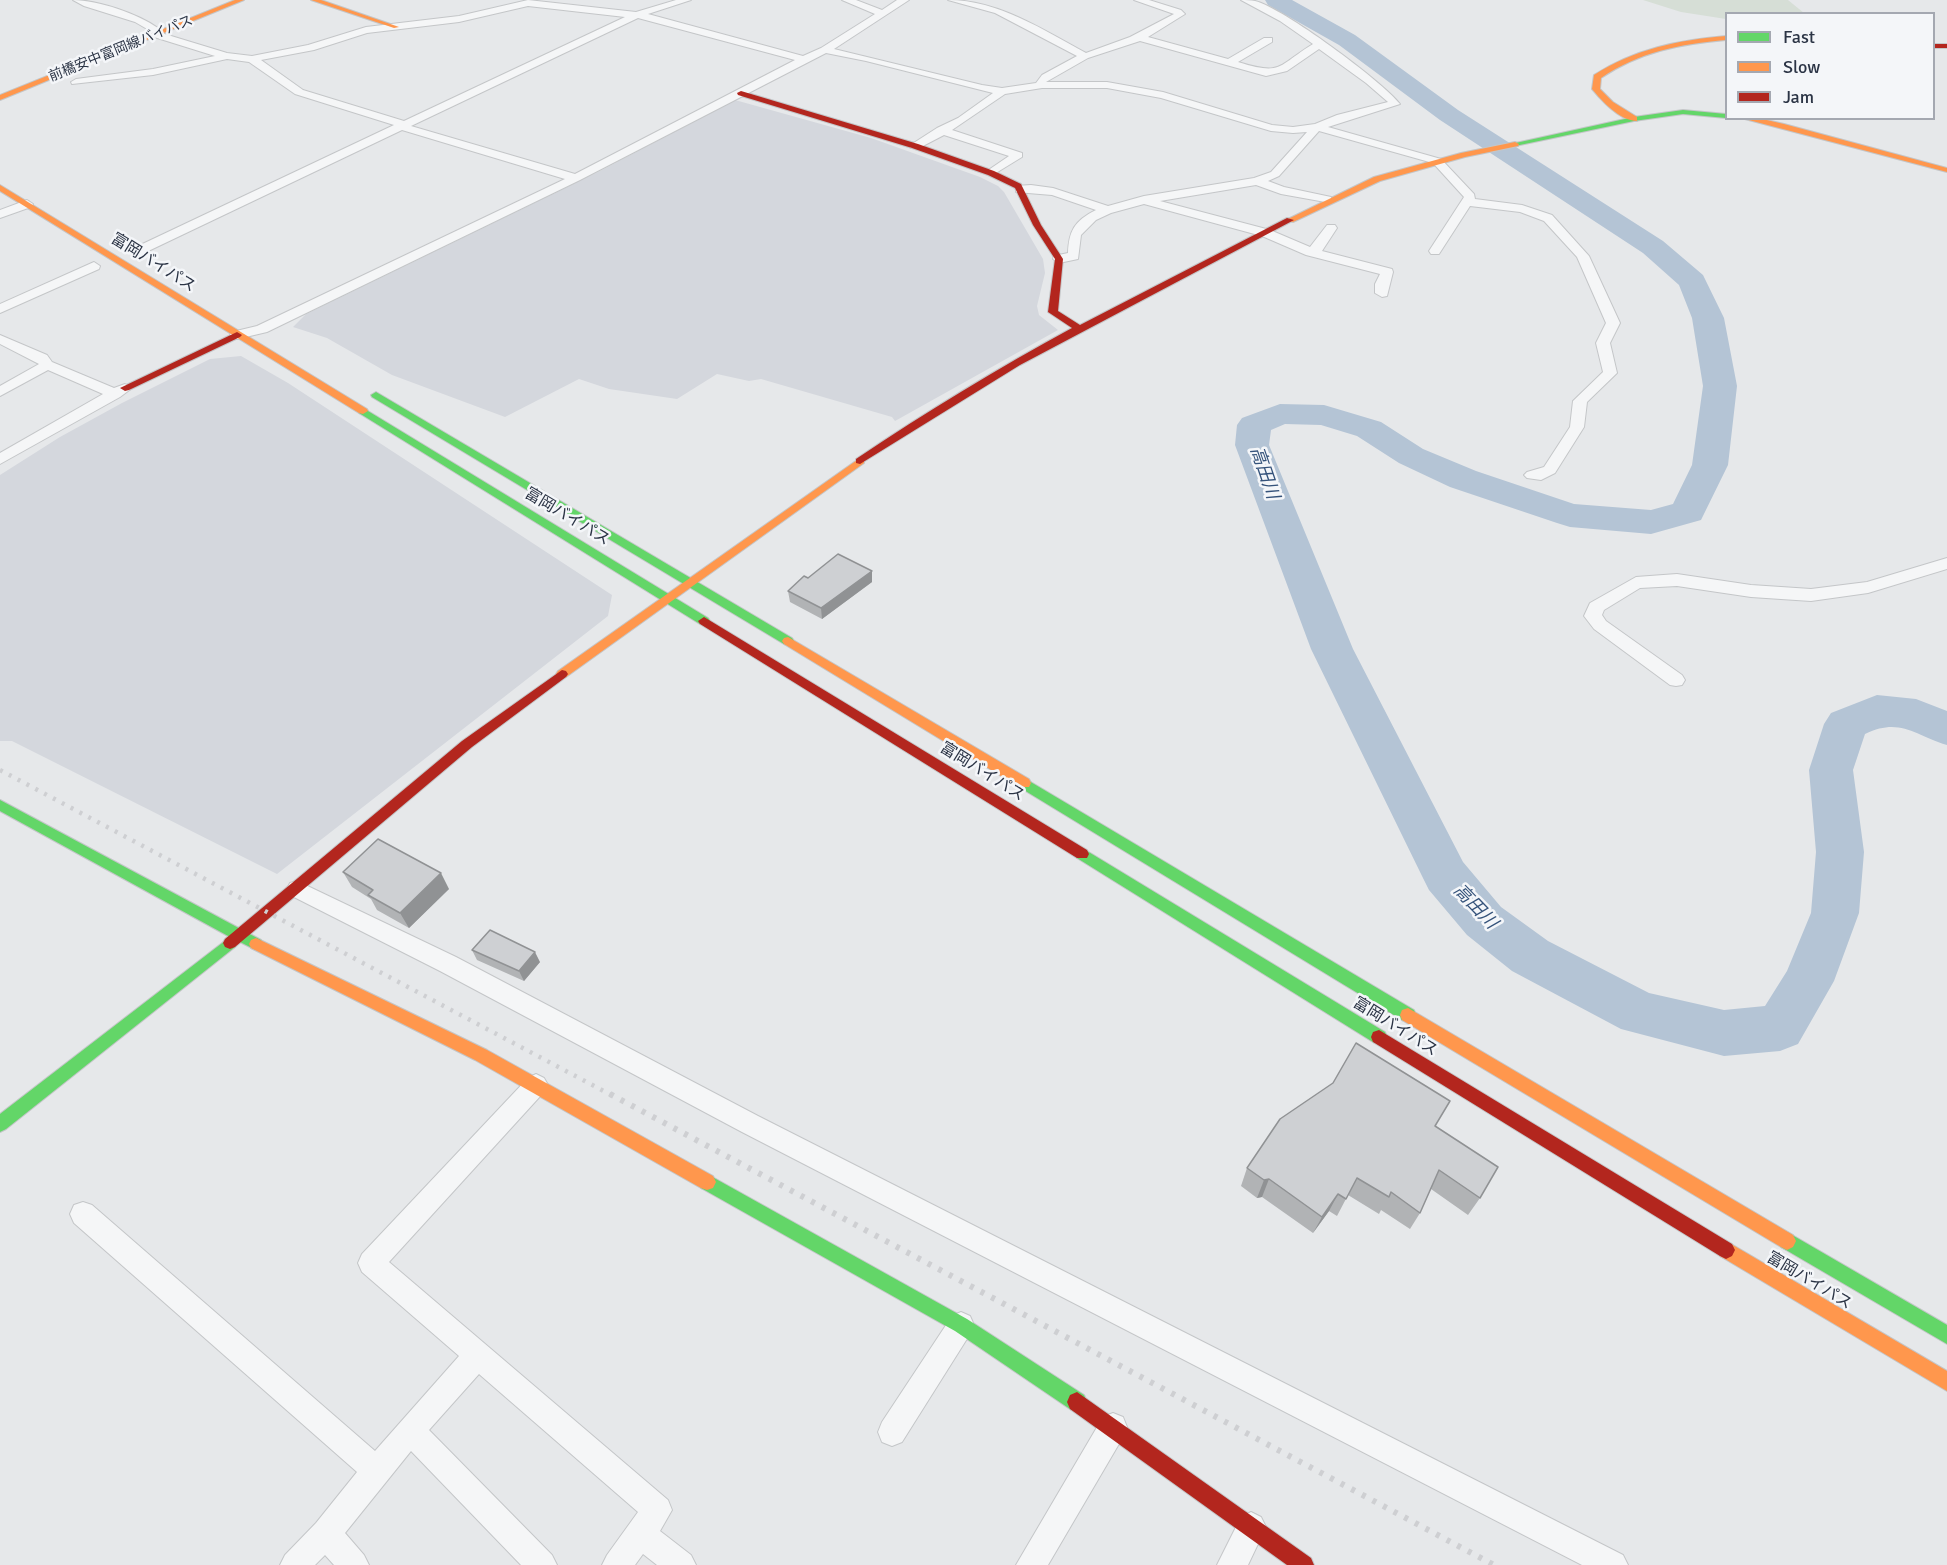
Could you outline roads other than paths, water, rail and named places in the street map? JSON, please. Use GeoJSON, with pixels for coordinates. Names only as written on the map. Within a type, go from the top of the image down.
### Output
{"type":"FeatureCollection","features":[{"type":"Feature","properties":{"kind":"main road","name":"前橋安中富岡線バイパス"},"geometry":{"type":"LineString","coordinates":[[0,98],[156,33],[228,0]]}},
{"type":"Feature","properties":{"kind":"main road","name":"前橋安中富岡線バイパス"},"geometry":{"type":"LineString","coordinates":[[0,91],[241,0]]}},
{"type":"Feature","properties":{"kind":"main road"},"geometry":{"type":"LineString","coordinates":[[314,0],[396,27]]}},
{"type":"Feature","properties":{"kind":"main road"},"geometry":{"type":"LineString","coordinates":[[1634,119],[1610,104],[1596,89],[1597,77],[1612,64],[1640,51],[1672,42],[1725,38]]}},
{"type":"Feature","properties":{"kind":"main road"},"geometry":{"type":"LineString","coordinates":[[741,93],[915,146],[991,172],[1018,186],[1037,225],[1059,259],[1053,312],[1080,329]]}},
{"type":"Feature","properties":{"kind":"main road"},"geometry":{"type":"LineString","coordinates":[[0,1124],[297,889],[467,744],[667,597],[915,422],[1080,329],[1327,201],[1377,179],[1437,161],[1634,119],[1683,112],[1725,116]]}},
{"type":"Feature","properties":{"kind":"main road"},"geometry":{"type":"LineString","coordinates":[[1754,120],[1947,170]]}},
{"type":"Feature","properties":{"kind":"main road","name":"富岡バイパス"},"geometry":{"type":"LineString","coordinates":[[0,187],[1675,1219],[1947,1382]]}},
{"type":"Feature","properties":{"kind":"main road","name":"富岡バイパス"},"geometry":{"type":"LineString","coordinates":[[122,241],[157,262]]}},
{"type":"Feature","properties":{"kind":"main road"},"geometry":{"type":"LineString","coordinates":[[247,320],[275,337]]}},
{"type":"Feature","properties":{"kind":"main road"},"geometry":{"type":"LineString","coordinates":[[120,391],[237,335]]}},
{"type":"Feature","properties":{"kind":"main road","name":"富岡バイパス"},"geometry":{"type":"LineString","coordinates":[[368,390],[1699,1190],[1947,1335]]}},
{"type":"Feature","properties":{"kind":"main road"},"geometry":{"type":"LineString","coordinates":[[0,805],[239,936],[481,1055],[961,1325],[1113,1427],[1304,1565]]}},
{"type":"Feature","properties":{"kind":"street"},"geometry":{"type":"LineString","coordinates":[[78,0],[94,8],[146,22],[156,33],[226,56],[252,59],[310,48],[366,30],[459,19],[528,3],[637,15],[804,59]]}},
{"type":"Feature","properties":{"kind":"street"},"geometry":{"type":"LineString","coordinates":[[138,251],[637,15],[686,0]]}},
{"type":"Feature","properties":{"kind":"street"},"geometry":{"type":"LineString","coordinates":[[847,0],[881,13]]}},
{"type":"Feature","properties":{"kind":"street"},"geometry":{"type":"LineString","coordinates":[[237,335],[262,329],[576,178],[825,50],[904,0]]}},
{"type":"Feature","properties":{"kind":"street"},"geometry":{"type":"LineString","coordinates":[[953,0],[998,10],[1084,56]]}},
{"type":"Feature","properties":{"kind":"street"},"geometry":{"type":"LineString","coordinates":[[1042,85],[1041,81],[1084,56],[1099,53],[1138,37],[1180,14],[1140,0]]}},
{"type":"Feature","properties":{"kind":"street"},"geometry":{"type":"LineString","coordinates":[[825,50],[1002,91],[1042,85],[1085,84],[1132,88],[1272,128],[1293,130],[1317,127],[1341,117],[1395,104],[1383,90],[1321,44],[1278,15],[1246,0]]}},
{"type":"Feature","properties":{"kind":"street"},"geometry":{"type":"LineString","coordinates":[[1138,37],[1272,73],[1281,70],[1310,49],[1321,44]]}},
{"type":"Feature","properties":{"kind":"street"},"geometry":{"type":"LineString","coordinates":[[1229,63],[1268,40]]}},
{"type":"Feature","properties":{"kind":"street"},"geometry":{"type":"LineString","coordinates":[[76,82],[153,72],[226,56]]}},
{"type":"Feature","properties":{"kind":"street"},"geometry":{"type":"LineString","coordinates":[[252,59],[299,92],[576,178]]}},
{"type":"Feature","properties":{"kind":"street"},"geometry":{"type":"LineString","coordinates":[[915,146],[962,120],[1002,91]]}},
{"type":"Feature","properties":{"kind":"street"},"geometry":{"type":"LineString","coordinates":[[1317,127],[1437,161],[1470,197],[1434,251]]}},
{"type":"Feature","properties":{"kind":"street"},"geometry":{"type":"LineString","coordinates":[[1059,259],[1074,256],[1075,234],[1092,217],[1107,210],[1144,200],[1257,181],[1275,174],[1317,127]]}},
{"type":"Feature","properties":{"kind":"street"},"geometry":{"type":"LineString","coordinates":[[941,130],[1018,155],[991,172]]}},
{"type":"Feature","properties":{"kind":"street"},"geometry":{"type":"LineString","coordinates":[[1257,181],[1281,190],[1327,201]]}},
{"type":"Feature","properties":{"kind":"street"},"geometry":{"type":"LineString","coordinates":[[1020,189],[1051,191],[1107,210]]}},
{"type":"Feature","properties":{"kind":"street"},"geometry":{"type":"LineString","coordinates":[[1144,200],[1177,211],[1266,233],[1310,252],[1387,272],[1382,284],[1382,293]]}},
{"type":"Feature","properties":{"kind":"street"},"geometry":{"type":"LineString","coordinates":[[1466,203],[1479,202],[1522,209],[1548,218],[1583,256],[1613,323],[1603,343],[1610,373],[1580,401],[1577,427],[1550,470],[1541,475],[1532,475]]}},
{"type":"Feature","properties":{"kind":"street"},"geometry":{"type":"LineString","coordinates":[[0,214],[27,204]]}},
{"type":"Feature","properties":{"kind":"street"},"geometry":{"type":"LineString","coordinates":[[1310,252],[1317,249],[1330,228]]}},
{"type":"Feature","properties":{"kind":"street"},"geometry":{"type":"LineString","coordinates":[[0,309],[94,266]]}},
{"type":"Feature","properties":{"kind":"street"},"geometry":{"type":"LineString","coordinates":[[0,339],[42,358],[46,365],[120,391]]}},
{"type":"Feature","properties":{"kind":"street"},"geometry":{"type":"LineString","coordinates":[[0,392],[46,365]]}},
{"type":"Feature","properties":{"kind":"street"},"geometry":{"type":"LineString","coordinates":[[0,459],[120,391]]}},
{"type":"Feature","properties":{"kind":"street"},"geometry":{"type":"LineString","coordinates":[[1676,680],[1600,625],[1593,616],[1596,607],[1636,584],[1677,580],[1751,591],[1811,595],[1868,587],[1947,563]]}},
{"type":"Feature","properties":{"kind":"street"},"geometry":{"type":"LineString","coordinates":[[297,889],[448,964],[750,1124],[1613,1565]]}},
{"type":"Feature","properties":{"kind":"street"},"geometry":{"type":"LineString","coordinates":[[536,1085],[371,1263],[658,1510],[617,1565]]}},
{"type":"Feature","properties":{"kind":"street"},"geometry":{"type":"LineString","coordinates":[[82,1214],[376,1470]]}},
{"type":"Feature","properties":{"kind":"street"},"geometry":{"type":"LineString","coordinates":[[892,1432],[961,1325]]}},
{"type":"Feature","properties":{"kind":"street"},"geometry":{"type":"LineString","coordinates":[[295,1565],[326,1533],[410,1430],[478,1355]]}},
{"type":"Feature","properties":{"kind":"street"},"geometry":{"type":"LineString","coordinates":[[1031,1564],[1113,1427]]}},
{"type":"Feature","properties":{"kind":"street"},"geometry":{"type":"LineString","coordinates":[[410,1430],[542,1565]]}},
{"type":"Feature","properties":{"kind":"street"},"geometry":{"type":"LineString","coordinates":[[1232,1565],[1251,1527]]}},
{"type":"Feature","properties":{"kind":"street"},"geometry":{"type":"LineString","coordinates":[[326,1533],[354,1565]]}},
{"type":"Feature","properties":{"kind":"street"},"geometry":{"type":"LineString","coordinates":[[640,1534],[681,1565]]}},
{"type":"Feature","properties":{"kind":"waterway","name":"高田川"},"geometry":{"type":"LineString","coordinates":[[1276,0],[1347,40],[1449,115],[1653,247],[1692,281],[1708,318],[1720,386],[1710,465],[1688,512],[1651,522],[1570,515],[1463,479],[1411,456],[1369,429],[1324,415],[1280,414],[1254,425],[1252,445],[1332,649],[1446,876],[1484,921],[1530,956],[1639,1013],[1724,1033],[1780,1028],[1809,981],[1835,913],[1840,852],[1831,770],[1846,724],[1877,710],[1916,714],[1947,729]]}},
{"type":"Feature","properties":{"kind":"railway"},"geometry":{"type":"LineString","coordinates":[[0,770],[613,1096]]}},
{"type":"Feature","properties":{"kind":"railway"},"geometry":{"type":"LineString","coordinates":[[610,1094],[1494,1565]]}}]}
